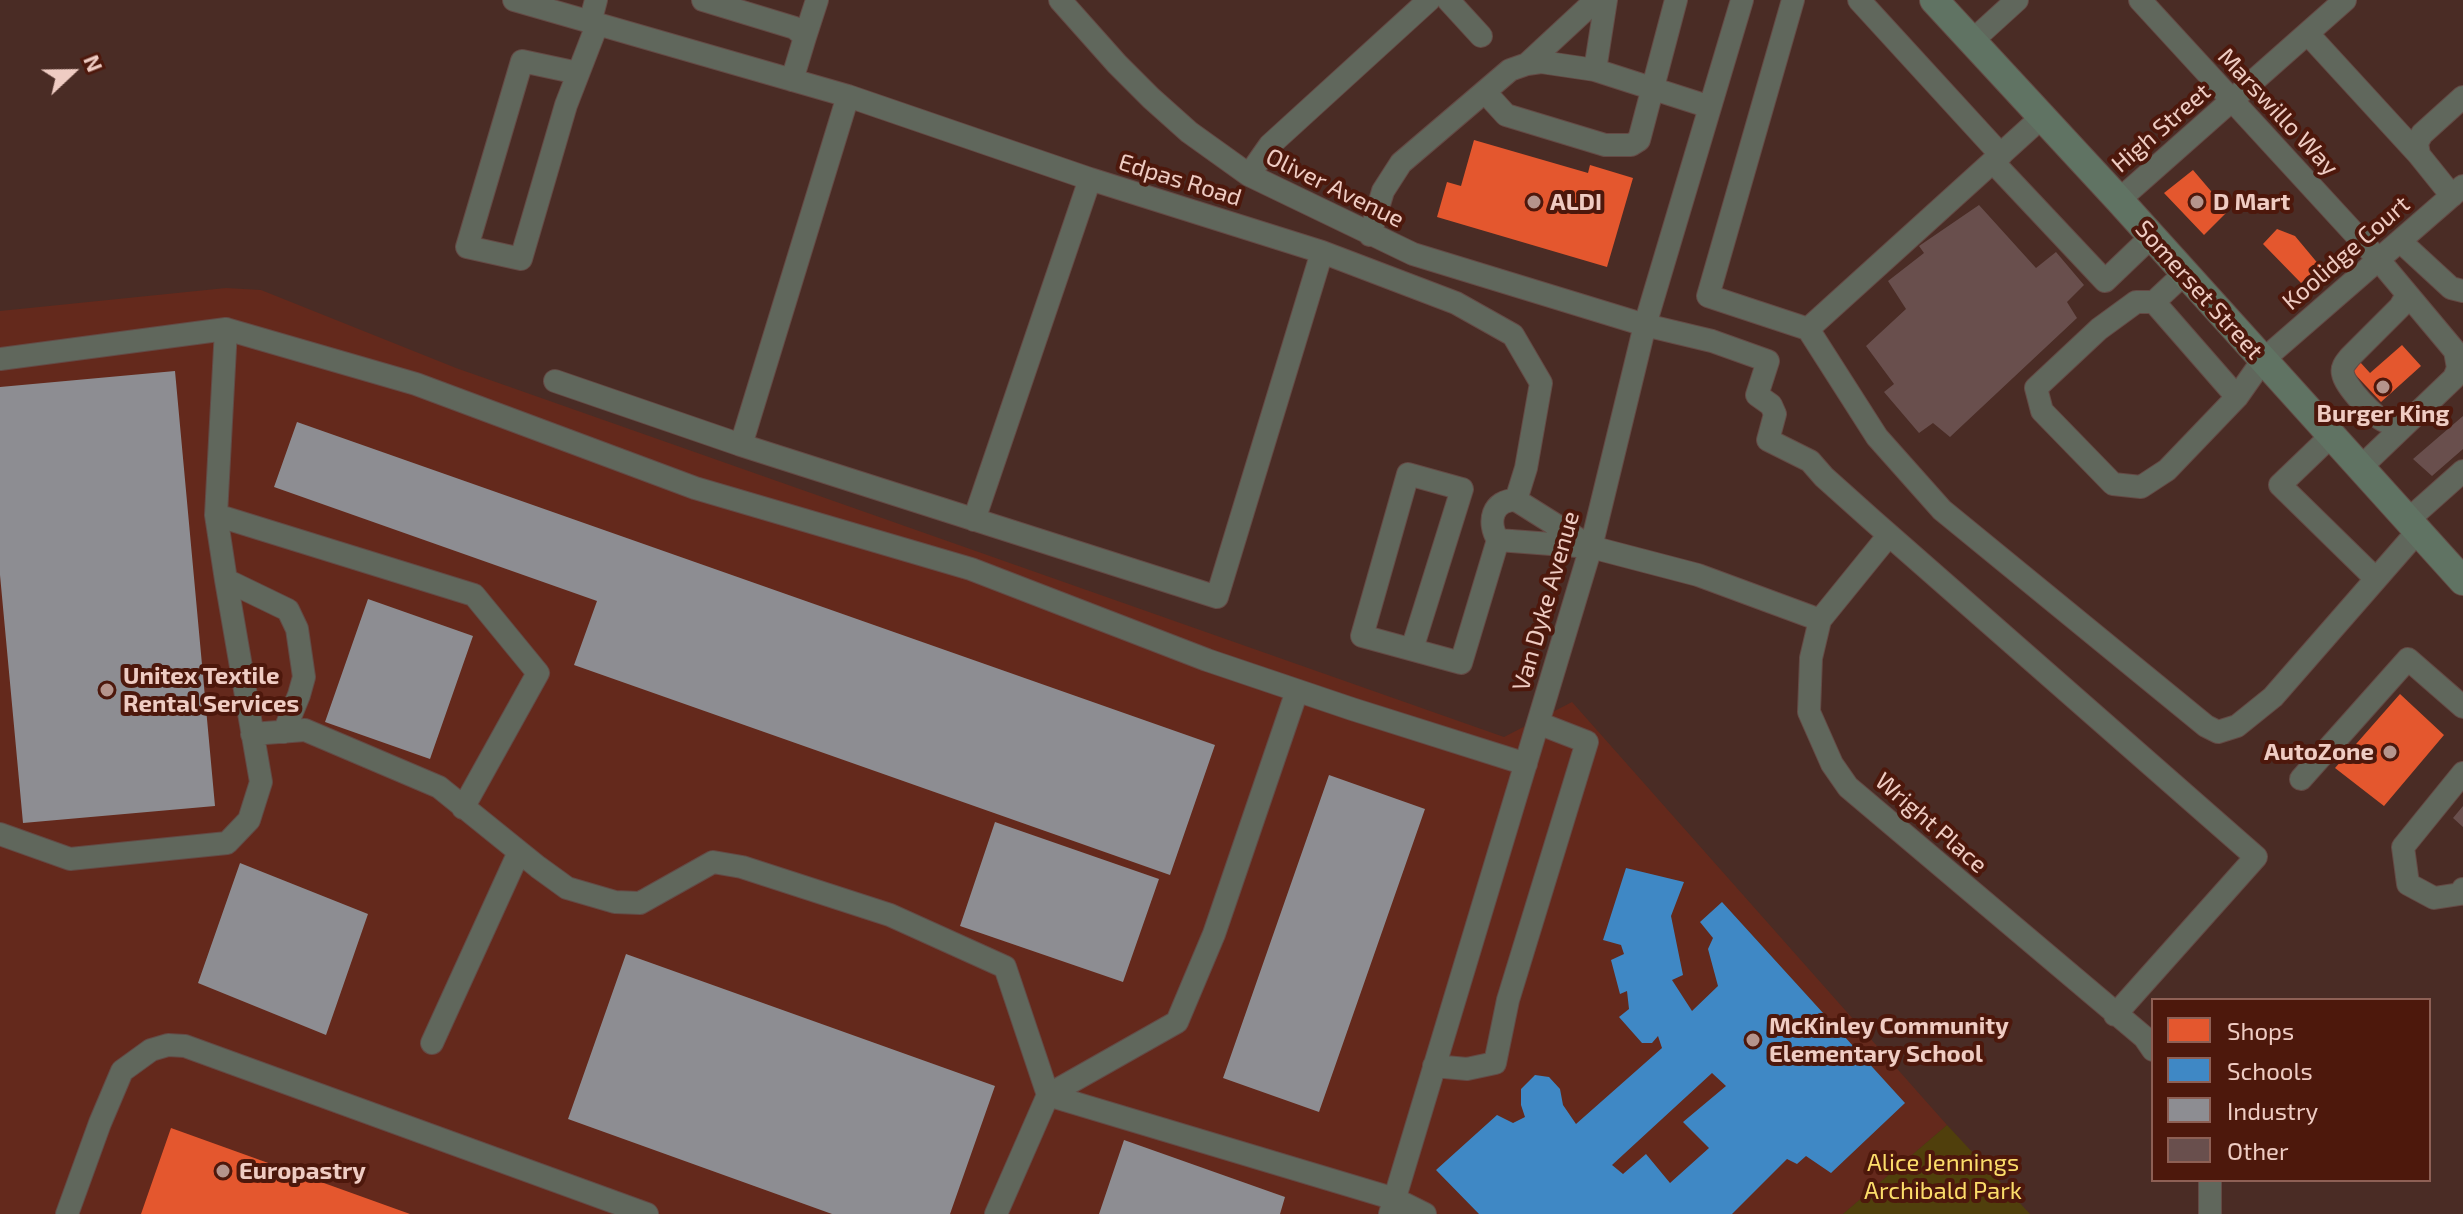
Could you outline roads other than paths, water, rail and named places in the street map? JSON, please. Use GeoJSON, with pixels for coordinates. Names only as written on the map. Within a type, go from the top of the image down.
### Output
{"type":"FeatureCollection","features":[{"type":"Feature","properties":{"kind":"main road","name":"Somerset Street"},"geometry":{"type":"LineString","coordinates":[[1934,0],[2463,581]]}},
{"type":"Feature","properties":{"kind":"street","name":"Edpas Road"},"geometry":{"type":"LineString","coordinates":[[514,0],[848,96],[1090,179],[1322,252],[1456,303],[1513,335],[1541,383],[1526,468],[1516,500],[1502,502],[1492,515],[1498,540]]}},
{"type":"Feature","properties":{"kind":"street"},"geometry":{"type":"LineString","coordinates":[[578,73],[522,61],[467,247],[521,259],[566,105],[578,73],[593,24],[596,0]]}},
{"type":"Feature","properties":{"kind":"street"},"geometry":{"type":"LineString","coordinates":[[703,0],[795,28],[805,37]]}},
{"type":"Feature","properties":{"kind":"street"},"geometry":{"type":"LineString","coordinates":[[792,80],[817,0]]}},
{"type":"Feature","properties":{"kind":"street","name":"Oliver Avenue"},"geometry":{"type":"LineString","coordinates":[[1060,0],[1151,98],[1189,132],[1249,175],[1413,254],[1645,325],[1712,341],[1768,361],[1757,395],[1771,405],[1775,414],[1768,440],[1810,461],[1889,535]]}},
{"type":"Feature","properties":{"kind":"street"},"geometry":{"type":"LineString","coordinates":[[1249,175],[1270,145],[1429,0]]}},
{"type":"Feature","properties":{"kind":"street"},"geometry":{"type":"LineString","coordinates":[[1448,0],[1481,36]]}},
{"type":"Feature","properties":{"kind":"street"},"geometry":{"type":"LineString","coordinates":[[1527,64],[1596,0]]}},
{"type":"Feature","properties":{"kind":"street"},"geometry":{"type":"LineString","coordinates":[[1595,70],[1606,0]]}},
{"type":"Feature","properties":{"kind":"street"},"geometry":{"type":"LineString","coordinates":[[1485,92],[1506,115],[1605,145],[1631,145],[1639,140],[1676,0]]}},
{"type":"Feature","properties":{"kind":"street","name":"Van Dyke Avenue"},"geometry":{"type":"LineString","coordinates":[[1392,1207],[1591,547],[1645,325],[1742,0]]}},
{"type":"Feature","properties":{"kind":"street"},"geometry":{"type":"LineString","coordinates":[[1793,0],[1708,296],[1808,329],[1877,437],[1942,510],[2206,726],[2218,732],[2237,726],[2273,697],[2376,579],[2413,526],[2463,471]]}},
{"type":"Feature","properties":{"kind":"street"},"geometry":{"type":"LineString","coordinates":[[1859,0],[2105,281],[2152,236]]}},
{"type":"Feature","properties":{"kind":"street"},"geometry":{"type":"LineString","coordinates":[[1972,41],[2017,0]]}},
{"type":"Feature","properties":{"kind":"street","name":"Marswillo Way"},"geometry":{"type":"LineString","coordinates":[[2140,0],[2378,259],[2455,351],[2458,368],[2454,378],[2407,422]]}},
{"type":"Feature","properties":{"kind":"street","name":"High Street"},"geometry":{"type":"LineString","coordinates":[[2119,200],[2345,0]]}},
{"type":"Feature","properties":{"kind":"street"},"geometry":{"type":"LineString","coordinates":[[2308,34],[2419,155],[2458,191]]}},
{"type":"Feature","properties":{"kind":"street"},"geometry":{"type":"LineString","coordinates":[[1370,235],[1383,191],[1401,163],[1510,70],[1541,62],[1595,70],[1710,107]]}},
{"type":"Feature","properties":{"kind":"street"},"geometry":{"type":"LineString","coordinates":[[741,445],[848,96]]}},
{"type":"Feature","properties":{"kind":"street"},"geometry":{"type":"LineString","coordinates":[[2419,155],[2417,143],[2422,134],[2463,97]]}},
{"type":"Feature","properties":{"kind":"street"},"geometry":{"type":"LineString","coordinates":[[1808,329],[2042,117]]}},
{"type":"Feature","properties":{"kind":"street"},"geometry":{"type":"LineString","coordinates":[[974,520],[1090,179]]}},
{"type":"Feature","properties":{"kind":"street","name":"Koolidge Court"},"geometry":{"type":"LineString","coordinates":[[2237,397],[2263,360],[2458,191]]}},
{"type":"Feature","properties":{"kind":"street"},"geometry":{"type":"LineString","coordinates":[[2400,241],[2451,288],[2463,291]]}},
{"type":"Feature","properties":{"kind":"street"},"geometry":{"type":"LineString","coordinates":[[555,381],[741,445],[1217,597],[1322,252]]}},
{"type":"Feature","properties":{"kind":"street"},"geometry":{"type":"LineString","coordinates":[[2154,302],[2237,397],[2167,470],[2141,487],[2113,484],[2042,411],[2036,388],[2099,329],[2136,302],[2154,302],[2185,273]]}},
{"type":"Feature","properties":{"kind":"street"},"geometry":{"type":"LineString","coordinates":[[2407,295],[2400,307],[2344,364],[2342,373],[2347,384],[2372,413],[2386,422],[2407,422]]}},
{"type":"Feature","properties":{"kind":"street"},"geometry":{"type":"LineString","coordinates":[[0,834],[70,859],[227,843],[249,820],[261,782],[216,515],[226,329]]}},
{"type":"Feature","properties":{"kind":"street"},"geometry":{"type":"LineString","coordinates":[[0,359],[226,329],[416,384],[695,488],[971,569],[1207,660],[1526,764]]}},
{"type":"Feature","properties":{"kind":"street"},"geometry":{"type":"LineString","coordinates":[[2361,467],[2407,422]]}},
{"type":"Feature","properties":{"kind":"street"},"geometry":{"type":"LineString","coordinates":[[2332,435],[2280,485],[2376,579]]}},
{"type":"Feature","properties":{"kind":"street"},"geometry":{"type":"LineString","coordinates":[[1412,649],[1462,489],[1408,474],[1362,636],[1461,663],[1498,540],[1591,547],[1698,575],[1820,620]]}},
{"type":"Feature","properties":{"kind":"street"},"geometry":{"type":"LineString","coordinates":[[1516,500],[1591,547]]}},
{"type":"Feature","properties":{"kind":"street"},"geometry":{"type":"LineString","coordinates":[[216,515],[474,595],[538,673],[463,808]]}},
{"type":"Feature","properties":{"kind":"street"},"geometry":{"type":"LineString","coordinates":[[1889,535],[2256,857],[2115,1015]]}},
{"type":"Feature","properties":{"kind":"street","name":"Wright Place"},"geometry":{"type":"LineString","coordinates":[[1889,535],[1820,620],[1811,658],[1809,712],[1832,764],[1848,787],[2144,1037],[2151,1047]]}},
{"type":"Feature","properties":{"kind":"street"},"geometry":{"type":"LineString","coordinates":[[226,580],[288,610],[297,629],[304,677],[284,732]]}},
{"type":"Feature","properties":{"kind":"street"},"geometry":{"type":"LineString","coordinates":[[2301,779],[2408,659],[2463,707]]}},
{"type":"Feature","properties":{"kind":"street"},"geometry":{"type":"LineString","coordinates":[[996,1214],[1048,1095],[1177,1022],[1214,934],[1297,691]]}},
{"type":"Feature","properties":{"kind":"street"},"geometry":{"type":"LineString","coordinates":[[1434,1066],[1467,1069],[1495,1063],[1508,1000],[1587,742],[1538,723]]}},
{"type":"Feature","properties":{"kind":"street"},"geometry":{"type":"LineString","coordinates":[[252,734],[305,730],[439,787],[567,888],[615,902],[640,903],[713,862],[742,867],[890,915],[1005,967],[1048,1095]]}},
{"type":"Feature","properties":{"kind":"street"},"geometry":{"type":"LineString","coordinates":[[2463,773],[2403,847],[2408,884],[2434,898],[2460,894],[2463,889]]}},
{"type":"Feature","properties":{"kind":"street"},"geometry":{"type":"LineString","coordinates":[[432,1043],[519,852]]}},
{"type":"Feature","properties":{"kind":"street"},"geometry":{"type":"LineString","coordinates":[[67,1214],[122,1071],[151,1050],[168,1045],[185,1046],[647,1214]]}},
{"type":"Feature","properties":{"kind":"street"},"geometry":{"type":"LineString","coordinates":[[1048,1095],[1392,1207],[1425,1214]]}},
{"type":"Feature","properties":{"kind":"street"},"geometry":{"type":"LineString","coordinates":[[2210,1182],[2210,1214]]}},
{"type":"Feature","properties":{"kind":"place","name":"ALDI"},"geometry":{"type":"Point","coordinates":[1534,202]}},
{"type":"Feature","properties":{"kind":"place","name":"D Mart"},"geometry":{"type":"Point","coordinates":[2197,202]}},
{"type":"Feature","properties":{"kind":"place","name":"Burger King"},"geometry":{"type":"Point","coordinates":[2383,387]}},
{"type":"Feature","properties":{"kind":"place","name":"Unitex Textile Rental Services"},"geometry":{"type":"Point","coordinates":[107,690]}},
{"type":"Feature","properties":{"kind":"place","name":"AutoZone"},"geometry":{"type":"Point","coordinates":[2390,752]}},
{"type":"Feature","properties":{"kind":"place","name":"McKinley Community Elementary School"},"geometry":{"type":"Point","coordinates":[1753,1040]}},
{"type":"Feature","properties":{"kind":"place","name":"Europastry"},"geometry":{"type":"Point","coordinates":[223,1171]}},
{"type":"Feature","properties":{"kind":"park label","name":"Alice Jennings Archibald Park"},"geometry":{"type":"Point","coordinates":[1943,1177]}}]}
